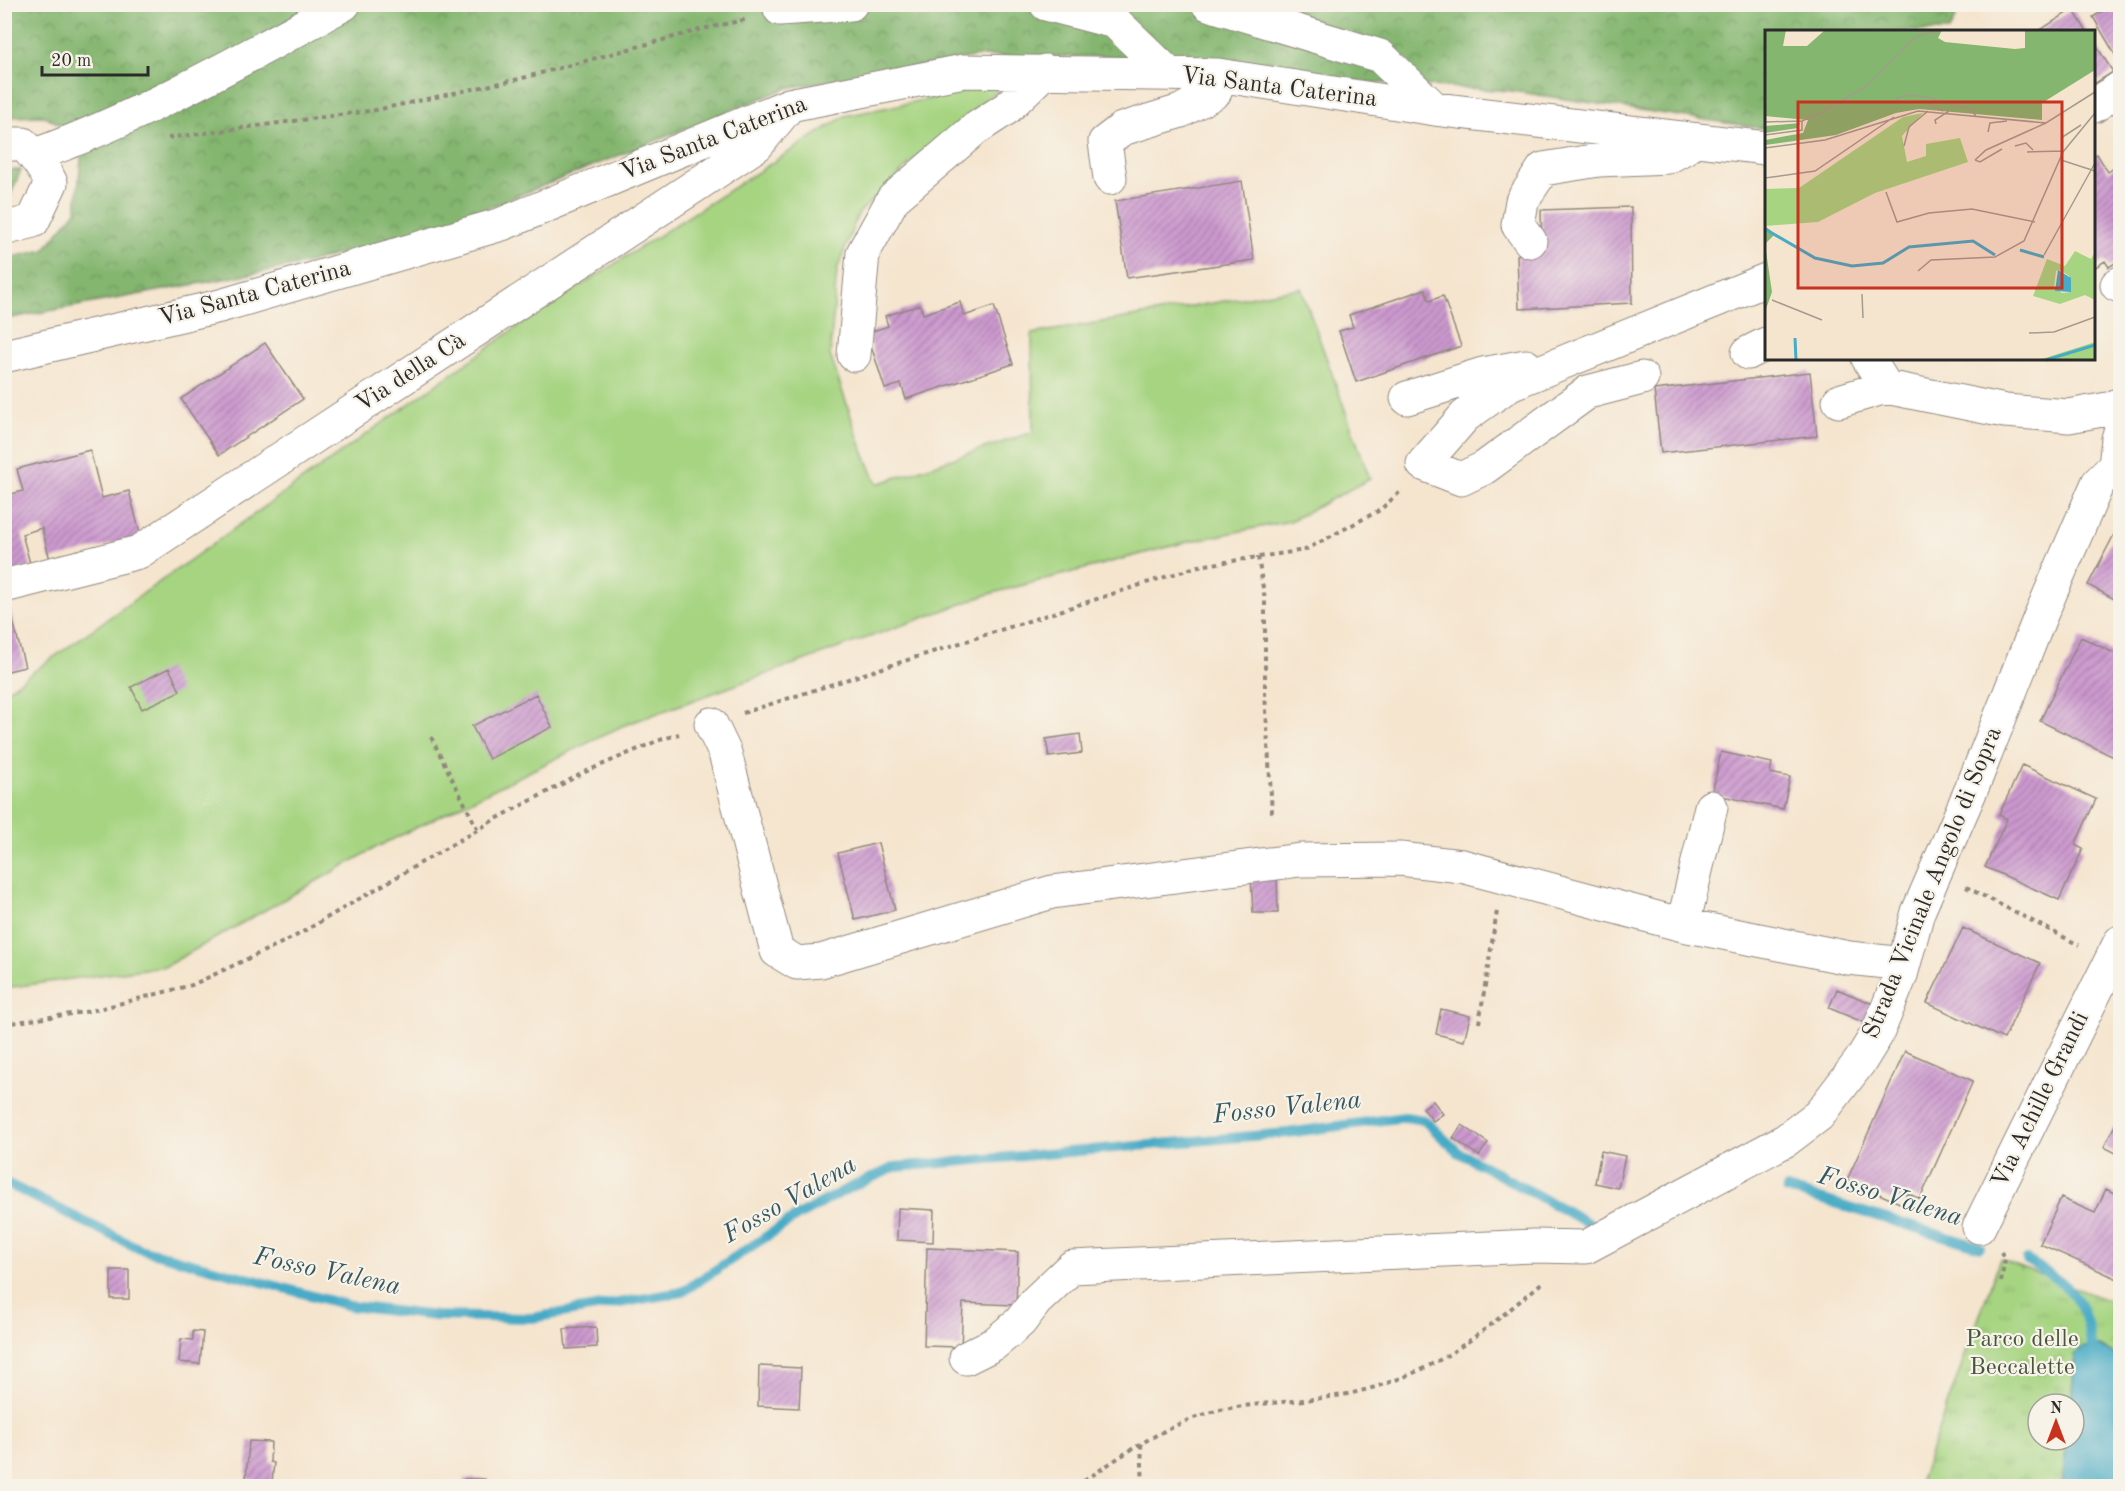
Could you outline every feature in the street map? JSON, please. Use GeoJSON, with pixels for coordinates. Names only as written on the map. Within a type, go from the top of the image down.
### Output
{"type":"FeatureCollection","features":[{"type":"Feature","properties":{"kind":"street"},"geometry":{"type":"LineString","coordinates":[[35,155],[83,138],[190,88],[344,4]]}},
{"type":"Feature","properties":{"kind":"street"},"geometry":{"type":"LineString","coordinates":[[789,7],[851,4]]}},
{"type":"Feature","properties":{"kind":"street"},"geometry":{"type":"LineString","coordinates":[[1046,4],[1115,22],[1168,74]]}},
{"type":"Feature","properties":{"kind":"street"},"geometry":{"type":"LineString","coordinates":[[1208,4],[1380,56],[1435,109]]}},
{"type":"Feature","properties":{"kind":"street","name":"Via Santa Caterina"},"geometry":{"type":"LineString","coordinates":[[4,356],[220,306],[502,224],[789,105],[964,70],[1218,75],[1435,109],[1765,147]]}},
{"type":"Feature","properties":{"kind":"street"},"geometry":{"type":"LineString","coordinates":[[854,355],[863,253],[893,199],[975,129],[1007,108],[1045,71]]}},
{"type":"Feature","properties":{"kind":"street"},"geometry":{"type":"LineString","coordinates":[[1110,178],[1105,142],[1122,129],[1181,111],[1215,92],[1218,75]]}},
{"type":"Feature","properties":{"kind":"street"},"geometry":{"type":"LineString","coordinates":[[2095,105],[2121,88]]}},
{"type":"Feature","properties":{"kind":"street","name":"Via della Cà"},"geometry":{"type":"LineString","coordinates":[[4,586],[139,552],[757,145],[789,105]]}},
{"type":"Feature","properties":{"kind":"street"},"geometry":{"type":"LineString","coordinates":[[1530,241],[1518,225],[1522,201],[1543,169],[1599,160],[1668,157],[1699,141]]}},
{"type":"Feature","properties":{"kind":"street"},"geometry":{"type":"LineString","coordinates":[[4,144],[23,144],[35,155],[51,183],[33,221],[4,228]]}},
{"type":"Feature","properties":{"kind":"street"},"geometry":{"type":"LineString","coordinates":[[1642,378],[1588,392],[1484,468],[1461,479],[1423,464],[1464,416],[1510,384],[1765,281]]}},
{"type":"Feature","properties":{"kind":"street"},"geometry":{"type":"LineString","coordinates":[[1407,398],[1483,374],[1578,356]]}},
{"type":"Feature","properties":{"kind":"street"},"geometry":{"type":"LineString","coordinates":[[1869,360],[1886,387]]}},
{"type":"Feature","properties":{"kind":"street"},"geometry":{"type":"LineString","coordinates":[[1839,401],[1886,387],[2005,411],[2069,416],[2114,408],[2121,404]]}},
{"type":"Feature","properties":{"kind":"street"},"geometry":{"type":"LineString","coordinates":[[2118,471],[2118,439],[2121,432]]}},
{"type":"Feature","properties":{"kind":"street","name":"Strada Vicinale Angolo di Sopra"},"geometry":{"type":"LineString","coordinates":[[966,1358],[994,1344],[1020,1322],[1036,1301],[1072,1267],[1534,1246],[1586,1247],[1786,1140],[1819,1115],[1877,1034],[1904,964],[1918,912],[1974,783],[2009,692],[2086,509],[2098,483],[2118,471]]}},
{"type":"Feature","properties":{"kind":"street"},"geometry":{"type":"LineString","coordinates":[[711,724],[724,753],[777,951],[797,963],[821,961],[1052,892],[1300,860],[1400,859],[1462,866],[1683,925],[1849,958],[1904,964]]}},
{"type":"Feature","properties":{"kind":"street"},"geometry":{"type":"LineString","coordinates":[[1683,925],[1711,807]]}},
{"type":"Feature","properties":{"kind":"street","name":"Via Achille Grandi"},"geometry":{"type":"LineString","coordinates":[[1979,1227],[2115,952]]}},
{"type":"Feature","properties":{"kind":"path"},"geometry":{"type":"LineString","coordinates":[[163,139],[376,110],[519,79],[789,7]]}},
{"type":"Feature","properties":{"kind":"path"},"geometry":{"type":"LineString","coordinates":[[1258,557],[1265,600],[1265,693],[1272,813]]}},
{"type":"Feature","properties":{"kind":"path"},"geometry":{"type":"LineString","coordinates":[[431,737],[478,830]]}},
{"type":"Feature","properties":{"kind":"path"},"geometry":{"type":"LineString","coordinates":[[1936,872],[2115,952]]}},
{"type":"Feature","properties":{"kind":"path"},"geometry":{"type":"LineString","coordinates":[[1479,1023],[1502,878]]}},
{"type":"Feature","properties":{"kind":"path"},"geometry":{"type":"LineString","coordinates":[[1077,1486],[1141,1444],[1184,1422],[1227,1409],[1342,1395],[1374,1387],[1434,1364],[1483,1331],[1552,1275]]}},
{"type":"Feature","properties":{"kind":"path"},"geometry":{"type":"LineString","coordinates":[[1141,1444],[1143,1486]]}},
{"type":"Feature","properties":{"kind":"green space"},"geometry":{"type":"Polygon","coordinates":[[[5,5],[1967,5],[1960,9],[1950,30],[1765,30],[1765,129],[1512,91],[1350,81],[1250,62],[1162,57],[979,56],[787,88],[470,215],[305,264],[5,319],[4,259],[44,250],[76,211],[83,138],[45,116],[5,117],[5,5]]]}},
{"type":"Feature","properties":{"kind":"green space"},"geometry":{"type":"Polygon","coordinates":[[[1006,83],[920,154],[858,214],[837,270],[830,355],[860,443],[877,484],[1033,432],[1032,334],[1301,288],[1370,479],[1290,521],[1187,542],[989,594],[622,726],[377,847],[166,966],[5,988],[5,689],[9,689],[524,322],[845,116],[1006,83]]]}},
{"type":"Feature","properties":{"kind":"green space"},"geometry":{"type":"Polygon","coordinates":[[[4,170],[21,170],[5,208],[4,170]]]}},
{"type":"Feature","properties":{"kind":"green space","name":"Parco delle Beccalette"},"geometry":{"type":"Polygon","coordinates":[[[2000,1259],[2120,1305],[2120,1358],[2099,1346],[2075,1355],[2072,1392],[2026,1392],[2026,1452],[2066,1452],[2062,1486],[1918,1486],[2000,1259]]]}},
{"type":"Feature","properties":{"kind":"water"},"geometry":{"type":"Polygon","coordinates":[[[2091,1345],[2099,1346],[2120,1358],[2120,1486],[2062,1486],[2066,1452],[2086,1452],[2086,1392],[2072,1392],[2075,1355],[2082,1348],[2091,1345]]]}},
{"type":"Feature","properties":{"kind":"building"},"geometry":{"type":"Polygon","coordinates":[[[2114,4],[2120,4],[2120,63],[2093,17],[2114,4]]]}},
{"type":"Feature","properties":{"kind":"building"},"geometry":{"type":"Polygon","coordinates":[[[2073,9],[2086,30],[2040,30],[2073,9]]]}},
{"type":"Feature","properties":{"kind":"building"},"geometry":{"type":"Polygon","coordinates":[[[2095,44],[2113,72],[2095,83],[2095,44]]]}},
{"type":"Feature","properties":{"kind":"building"},"geometry":{"type":"Polygon","coordinates":[[[2097,154],[2108,172],[2120,164],[2120,260],[2109,267],[2105,261],[2095,267],[2095,155],[2097,154]]]}},
{"type":"Feature","properties":{"kind":"building"},"geometry":{"type":"Polygon","coordinates":[[[1242,181],[1254,260],[1127,278],[1115,201],[1242,181]]]}},
{"type":"Feature","properties":{"kind":"building"},"geometry":{"type":"Polygon","coordinates":[[[1631,207],[1632,303],[1519,309],[1517,255],[1542,246],[1541,210],[1631,207]]]}},
{"type":"Feature","properties":{"kind":"building"},"geometry":{"type":"Polygon","coordinates":[[[1425,289],[1429,301],[1443,296],[1461,346],[1356,382],[1339,331],[1353,327],[1349,315],[1425,289]]]}},
{"type":"Feature","properties":{"kind":"building"},"geometry":{"type":"Polygon","coordinates":[[[960,302],[964,316],[994,306],[1013,364],[906,399],[901,384],[885,389],[867,333],[888,326],[885,316],[920,305],[923,314],[960,302]]]}},
{"type":"Feature","properties":{"kind":"building"},"geometry":{"type":"Polygon","coordinates":[[[265,343],[303,399],[219,455],[181,399],[265,343]]]}},
{"type":"Feature","properties":{"kind":"building"},"geometry":{"type":"Polygon","coordinates":[[[1810,372],[1817,436],[1661,453],[1654,390],[1810,372]]]}},
{"type":"Feature","properties":{"kind":"building"},"geometry":{"type":"Polygon","coordinates":[[[90,450],[102,498],[129,491],[141,537],[50,560],[42,528],[22,534],[31,567],[4,574],[4,496],[23,491],[17,469],[90,450]]]}},
{"type":"Feature","properties":{"kind":"building"},"geometry":{"type":"Polygon","coordinates":[[[2120,523],[2120,602],[2088,585],[2120,523]]]}},
{"type":"Feature","properties":{"kind":"building"},"geometry":{"type":"Polygon","coordinates":[[[7,598],[25,667],[4,672],[4,599],[7,598]]]}},
{"type":"Feature","properties":{"kind":"building"},"geometry":{"type":"Polygon","coordinates":[[[2081,637],[2120,656],[2120,760],[2040,721],[2081,637]]]}},
{"type":"Feature","properties":{"kind":"building"},"geometry":{"type":"Polygon","coordinates":[[[169,668],[180,691],[142,709],[131,687],[169,668]]]}},
{"type":"Feature","properties":{"kind":"building"},"geometry":{"type":"Polygon","coordinates":[[[536,694],[552,727],[489,759],[472,726],[536,694]]]}},
{"type":"Feature","properties":{"kind":"building"},"geometry":{"type":"Polygon","coordinates":[[[1080,734],[1082,753],[1049,757],[1046,739],[1080,734]]]}},
{"type":"Feature","properties":{"kind":"building"},"geometry":{"type":"Polygon","coordinates":[[[1721,752],[1772,763],[1770,773],[1790,777],[1783,809],[1712,794],[1721,752]]]}},
{"type":"Feature","properties":{"kind":"building"},"geometry":{"type":"Polygon","coordinates":[[[2022,765],[2096,799],[2075,845],[2083,849],[2059,900],[1985,867],[2007,819],[1999,815],[2022,765]]]}},
{"type":"Feature","properties":{"kind":"building"},"geometry":{"type":"Polygon","coordinates":[[[878,843],[895,910],[855,920],[838,853],[878,843]]]}},
{"type":"Feature","properties":{"kind":"building"},"geometry":{"type":"Polygon","coordinates":[[[1277,876],[1278,913],[1253,913],[1251,877],[1277,876]]]}},
{"type":"Feature","properties":{"kind":"building"},"geometry":{"type":"Polygon","coordinates":[[[1963,928],[2040,963],[2004,1039],[1927,1003],[1963,928]]]}},
{"type":"Feature","properties":{"kind":"building"},"geometry":{"type":"Polygon","coordinates":[[[1837,989],[1873,1004],[1865,1023],[1829,1008],[1837,989]]]}},
{"type":"Feature","properties":{"kind":"building"},"geometry":{"type":"Polygon","coordinates":[[[1441,1009],[1470,1016],[1464,1041],[1436,1034],[1441,1009]]]}},
{"type":"Feature","properties":{"kind":"building"},"geometry":{"type":"Polygon","coordinates":[[[1905,1051],[1973,1081],[1920,1199],[1907,1193],[1902,1204],[1847,1180],[1905,1051]]]}},
{"type":"Feature","properties":{"kind":"building"},"geometry":{"type":"Polygon","coordinates":[[[1433,1101],[1443,1114],[1433,1121],[1423,1108],[1433,1101]]]}},
{"type":"Feature","properties":{"kind":"building"},"geometry":{"type":"Polygon","coordinates":[[[2120,1115],[2120,1155],[2104,1147],[2120,1115]]]}},
{"type":"Feature","properties":{"kind":"building"},"geometry":{"type":"Polygon","coordinates":[[[1462,1125],[1488,1143],[1479,1156],[1453,1138],[1462,1125]]]}},
{"type":"Feature","properties":{"kind":"building"},"geometry":{"type":"Polygon","coordinates":[[[1601,1151],[1625,1156],[1618,1188],[1595,1183],[1601,1151]]]}},
{"type":"Feature","properties":{"kind":"building"},"geometry":{"type":"Polygon","coordinates":[[[2106,1189],[2120,1196],[2120,1280],[2040,1244],[2061,1198],[2095,1213],[2106,1189]]]}},
{"type":"Feature","properties":{"kind":"building"},"geometry":{"type":"Polygon","coordinates":[[[898,1208],[934,1210],[933,1242],[897,1240],[898,1208]]]}},
{"type":"Feature","properties":{"kind":"building"},"geometry":{"type":"Polygon","coordinates":[[[927,1248],[1018,1252],[1016,1305],[963,1303],[961,1347],[924,1346],[927,1248]]]}},
{"type":"Feature","properties":{"kind":"building"},"geometry":{"type":"Polygon","coordinates":[[[111,1270],[129,1270],[129,1299],[111,1299],[111,1270]]]}},
{"type":"Feature","properties":{"kind":"building"},"geometry":{"type":"Polygon","coordinates":[[[596,1327],[597,1347],[566,1349],[564,1329],[596,1327]]]}},
{"type":"Feature","properties":{"kind":"building"},"geometry":{"type":"Polygon","coordinates":[[[193,1331],[203,1332],[200,1364],[179,1362],[181,1339],[193,1340],[193,1331]]]}},
{"type":"Feature","properties":{"kind":"building"},"geometry":{"type":"Polygon","coordinates":[[[759,1366],[801,1368],[799,1408],[758,1406],[759,1366]]]}},
{"type":"Feature","properties":{"kind":"building"},"geometry":{"type":"Polygon","coordinates":[[[249,1441],[271,1442],[270,1462],[274,1463],[272,1482],[246,1479],[249,1441]]]}},
{"type":"Feature","properties":{"kind":"building"},"geometry":{"type":"Polygon","coordinates":[[[464,1479],[485,1479],[485,1486],[464,1486],[464,1479]]]}},
{"type":"Feature","properties":{"kind":"waterway","name":"Fosso Valena"},"geometry":{"type":"LineString","coordinates":[[4,1182],[140,1249],[350,1306],[436,1316],[532,1318],[682,1292],[796,1217],[847,1189],[895,1167],[1287,1133],[1405,1117],[1424,1120],[1458,1152],[1595,1227]]}},
{"type":"Feature","properties":{"kind":"waterway","name":"Fosso Valena"},"geometry":{"type":"LineString","coordinates":[[1787,1189],[1980,1247]]}},
{"type":"Feature","properties":{"kind":"waterway","name":"Fosso Valena"},"geometry":{"type":"LineString","coordinates":[[2027,1260],[2061,1282],[2076,1298],[2087,1322],[2093,1358]]}}]}
